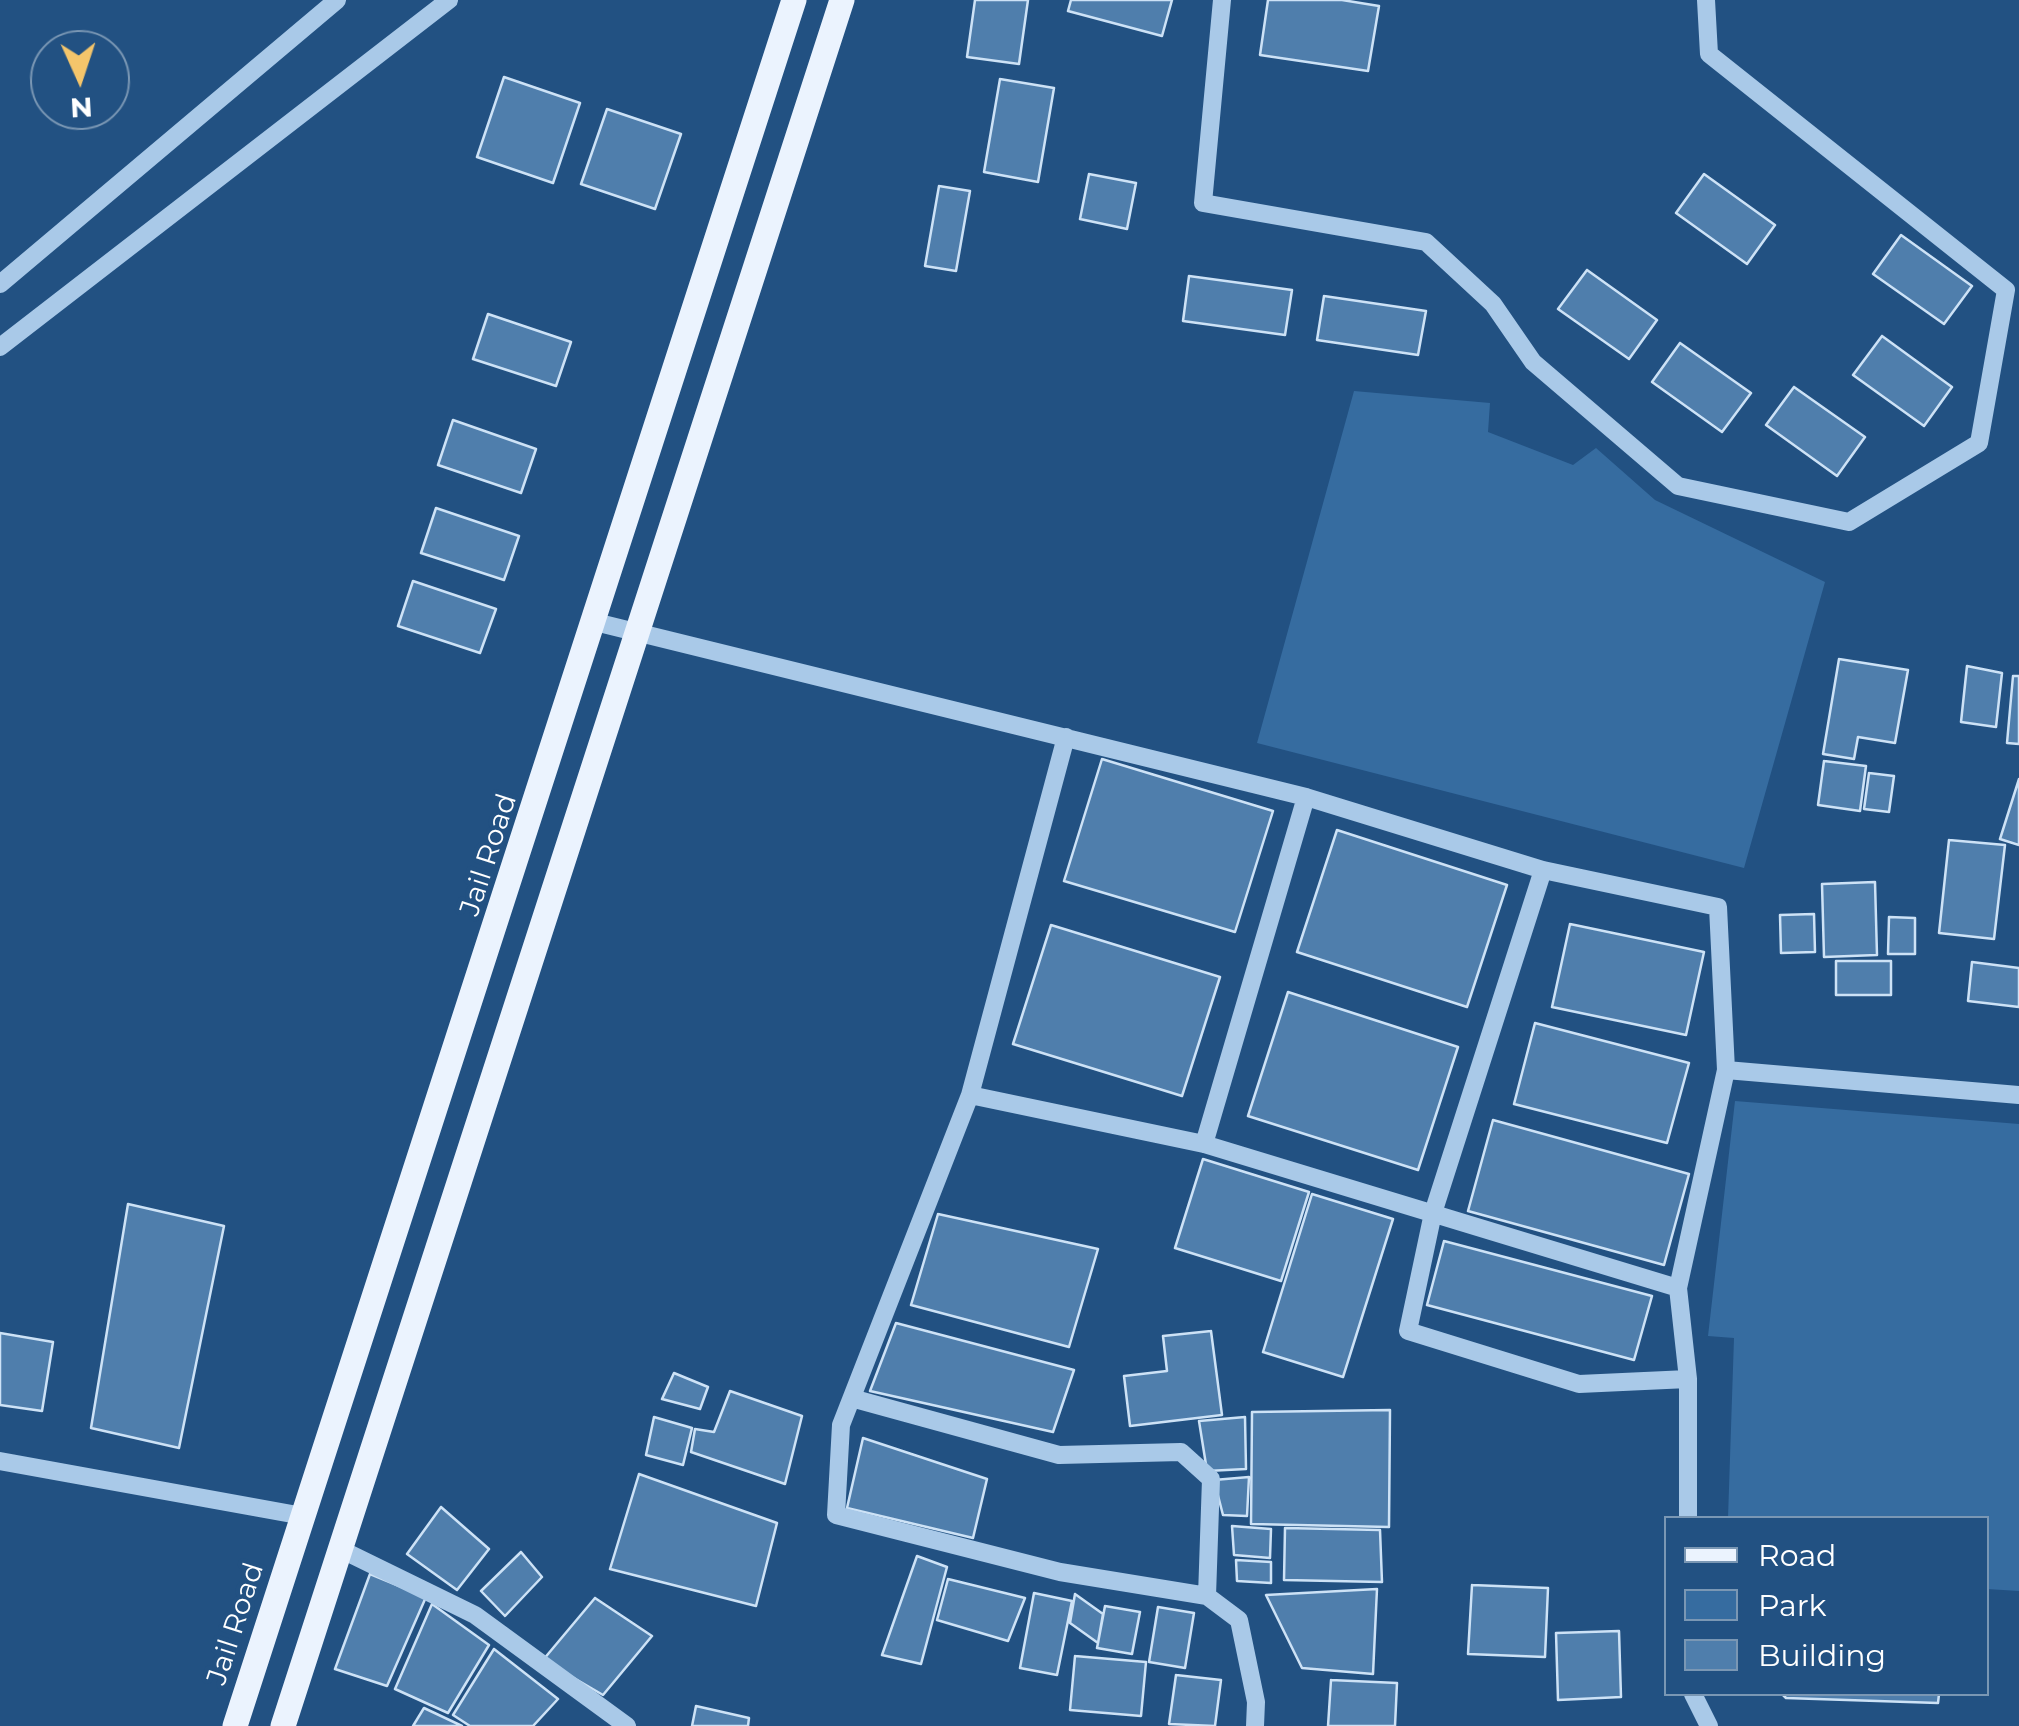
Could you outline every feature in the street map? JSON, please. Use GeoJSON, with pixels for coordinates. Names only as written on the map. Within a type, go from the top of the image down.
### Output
{"type":"FeatureCollection","features":[{"type":"Feature","properties":{"kind":"main road","name":"Jail Road"},"geometry":{"type":"LineString","coordinates":[[235,1726],[596,622],[794,0]]}},
{"type":"Feature","properties":{"kind":"main road"},"geometry":{"type":"LineString","coordinates":[[283,1726],[842,0]]}},
{"type":"Feature","properties":{"kind":"street"},"geometry":{"type":"LineString","coordinates":[[0,284],[337,0]]}},
{"type":"Feature","properties":{"kind":"street"},"geometry":{"type":"LineString","coordinates":[[0,347],[450,0]]}},
{"type":"Feature","properties":{"kind":"street"},"geometry":{"type":"LineString","coordinates":[[1222,0],[1203,202],[1426,242],[1493,304],[1533,362],[1678,486],[1849,522],[1979,443],[2006,290],[1709,54],[1706,0]]}},
{"type":"Feature","properties":{"kind":"street"},"geometry":{"type":"LineString","coordinates":[[596,622],[1306,797],[1543,870],[1718,907],[1726,1070],[1678,1288],[1688,1379],[1688,1516]]}},
{"type":"Feature","properties":{"kind":"street"},"geometry":{"type":"LineString","coordinates":[[1066,738],[970,1095],[855,1399],[841,1426],[836,1515],[1060,1572],[1206,1596],[1240,1620],[1256,1702],[1255,1726]]}},
{"type":"Feature","properties":{"kind":"street"},"geometry":{"type":"LineString","coordinates":[[1204,1144],[1306,797]]}},
{"type":"Feature","properties":{"kind":"street"},"geometry":{"type":"LineString","coordinates":[[1543,870],[1433,1214],[1408,1331],[1580,1384],[1688,1379]]}},
{"type":"Feature","properties":{"kind":"street"},"geometry":{"type":"LineString","coordinates":[[1726,1070],[2019,1096]]}},
{"type":"Feature","properties":{"kind":"street"},"geometry":{"type":"LineString","coordinates":[[970,1095],[1204,1144],[1678,1288]]}},
{"type":"Feature","properties":{"kind":"street"},"geometry":{"type":"LineString","coordinates":[[855,1399],[1059,1455],[1180,1452],[1210,1479],[1206,1596]]}},
{"type":"Feature","properties":{"kind":"street"},"geometry":{"type":"LineString","coordinates":[[0,1461],[304,1516]]}},
{"type":"Feature","properties":{"kind":"street"},"geometry":{"type":"LineString","coordinates":[[338,1548],[475,1615],[627,1726]]}},
{"type":"Feature","properties":{"kind":"street"},"geometry":{"type":"LineString","coordinates":[[1694,1696],[1708,1726]]}},
{"type":"Feature","properties":{"kind":"green space"},"geometry":{"type":"Polygon","coordinates":[[[1354,391],[1490,403],[1488,432],[1573,465],[1596,448],[1655,500],[1825,582],[1744,868],[1257,743],[1354,391]]]}},
{"type":"Feature","properties":{"kind":"green space"},"geometry":{"type":"Polygon","coordinates":[[[1735,1101],[2019,1124],[2019,1591],[1989,1589],[1989,1516],[1728,1516],[1734,1338],[1708,1336],[1735,1101]]]}},
{"type":"Feature","properties":{"kind":"building"},"geometry":{"type":"Polygon","coordinates":[[[975,0],[1028,0],[1019,64],[967,57],[975,0]]]}},
{"type":"Feature","properties":{"kind":"building"},"geometry":{"type":"Polygon","coordinates":[[[1071,0],[1172,0],[1162,36],[1068,11],[1071,0]]]}},
{"type":"Feature","properties":{"kind":"building"},"geometry":{"type":"Polygon","coordinates":[[[1268,0],[1342,0],[1379,6],[1368,71],[1260,55],[1268,0]]]}},
{"type":"Feature","properties":{"kind":"building"},"geometry":{"type":"Polygon","coordinates":[[[504,77],[580,103],[553,183],[477,157],[504,77]]]}},
{"type":"Feature","properties":{"kind":"building"},"geometry":{"type":"Polygon","coordinates":[[[1000,79],[1054,88],[1038,182],[984,172],[1000,79]]]}},
{"type":"Feature","properties":{"kind":"building"},"geometry":{"type":"Polygon","coordinates":[[[607,109],[681,134],[655,209],[581,184],[607,109]]]}},
{"type":"Feature","properties":{"kind":"building"},"geometry":{"type":"Polygon","coordinates":[[[1089,174],[1136,183],[1127,229],[1080,219],[1089,174]]]}},
{"type":"Feature","properties":{"kind":"building"},"geometry":{"type":"Polygon","coordinates":[[[1704,174],[1775,225],[1747,264],[1676,213],[1704,174]]]}},
{"type":"Feature","properties":{"kind":"building"},"geometry":{"type":"Polygon","coordinates":[[[939,186],[970,191],[956,271],[925,266],[939,186]]]}},
{"type":"Feature","properties":{"kind":"building"},"geometry":{"type":"Polygon","coordinates":[[[1901,235],[1972,286],[1944,324],[1873,274],[1901,235]]]}},
{"type":"Feature","properties":{"kind":"building"},"geometry":{"type":"Polygon","coordinates":[[[1587,270],[1657,320],[1629,359],[1558,309],[1587,270]]]}},
{"type":"Feature","properties":{"kind":"building"},"geometry":{"type":"Polygon","coordinates":[[[1189,276],[1292,290],[1285,335],[1183,321],[1189,276]]]}},
{"type":"Feature","properties":{"kind":"building"},"geometry":{"type":"Polygon","coordinates":[[[1324,296],[1426,311],[1418,355],[1317,340],[1324,296]]]}},
{"type":"Feature","properties":{"kind":"building"},"geometry":{"type":"Polygon","coordinates":[[[488,314],[571,342],[556,386],[473,359],[488,314]]]}},
{"type":"Feature","properties":{"kind":"building"},"geometry":{"type":"Polygon","coordinates":[[[1882,336],[1952,387],[1924,426],[1853,375],[1882,336]]]}},
{"type":"Feature","properties":{"kind":"building"},"geometry":{"type":"Polygon","coordinates":[[[1680,343],[1751,393],[1722,432],[1652,382],[1680,343]]]}},
{"type":"Feature","properties":{"kind":"building"},"geometry":{"type":"Polygon","coordinates":[[[1794,387],[1865,437],[1837,476],[1766,425],[1794,387]]]}},
{"type":"Feature","properties":{"kind":"building"},"geometry":{"type":"Polygon","coordinates":[[[453,420],[536,449],[521,493],[438,465],[453,420]]]}},
{"type":"Feature","properties":{"kind":"building"},"geometry":{"type":"Polygon","coordinates":[[[436,508],[519,536],[504,580],[421,553],[436,508]]]}},
{"type":"Feature","properties":{"kind":"building"},"geometry":{"type":"Polygon","coordinates":[[[413,581],[496,609],[480,653],[398,626],[413,581]]]}},
{"type":"Feature","properties":{"kind":"building"},"geometry":{"type":"Polygon","coordinates":[[[1839,659],[1908,670],[1895,743],[1858,737],[1854,759],[1823,754],[1839,659]]]}},
{"type":"Feature","properties":{"kind":"building"},"geometry":{"type":"Polygon","coordinates":[[[1967,666],[2002,673],[1996,727],[1961,722],[1967,666]]]}},
{"type":"Feature","properties":{"kind":"building"},"geometry":{"type":"Polygon","coordinates":[[[2013,676],[2019,676],[2019,744],[2007,743],[2013,676]]]}},
{"type":"Feature","properties":{"kind":"building"},"geometry":{"type":"Polygon","coordinates":[[[1102,759],[1273,811],[1235,932],[1064,881],[1102,759]]]}},
{"type":"Feature","properties":{"kind":"building"},"geometry":{"type":"Polygon","coordinates":[[[1824,761],[1866,766],[1860,811],[1818,805],[1824,761]]]}},
{"type":"Feature","properties":{"kind":"building"},"geometry":{"type":"Polygon","coordinates":[[[1869,773],[1894,776],[1889,812],[1864,809],[1869,773]]]}},
{"type":"Feature","properties":{"kind":"building"},"geometry":{"type":"Polygon","coordinates":[[[2019,779],[2019,845],[2000,839],[2019,779]]]}},
{"type":"Feature","properties":{"kind":"building"},"geometry":{"type":"Polygon","coordinates":[[[1337,830],[1507,885],[1467,1007],[1297,952],[1337,830]]]}},
{"type":"Feature","properties":{"kind":"building"},"geometry":{"type":"Polygon","coordinates":[[[1949,840],[2005,845],[1994,939],[1939,933],[1949,840]]]}},
{"type":"Feature","properties":{"kind":"building"},"geometry":{"type":"Polygon","coordinates":[[[1875,882],[1877,955],[1824,957],[1822,884],[1875,882]]]}},
{"type":"Feature","properties":{"kind":"building"},"geometry":{"type":"Polygon","coordinates":[[[1814,914],[1815,952],[1781,953],[1780,915],[1814,914]]]}},
{"type":"Feature","properties":{"kind":"building"},"geometry":{"type":"Polygon","coordinates":[[[1889,917],[1915,918],[1915,954],[1888,954],[1889,917]]]}},
{"type":"Feature","properties":{"kind":"building"},"geometry":{"type":"Polygon","coordinates":[[[1570,924],[1704,952],[1686,1035],[1552,1007],[1570,924]]]}},
{"type":"Feature","properties":{"kind":"building"},"geometry":{"type":"Polygon","coordinates":[[[1051,925],[1220,977],[1182,1096],[1013,1044],[1051,925]]]}},
{"type":"Feature","properties":{"kind":"building"},"geometry":{"type":"Polygon","coordinates":[[[1836,961],[1891,961],[1891,995],[1836,995],[1836,961]]]}},
{"type":"Feature","properties":{"kind":"building"},"geometry":{"type":"Polygon","coordinates":[[[1972,962],[2019,968],[2019,1007],[1968,1001],[1972,962]]]}},
{"type":"Feature","properties":{"kind":"building"},"geometry":{"type":"Polygon","coordinates":[[[1288,992],[1458,1047],[1418,1170],[1248,1116],[1288,992]]]}},
{"type":"Feature","properties":{"kind":"building"},"geometry":{"type":"Polygon","coordinates":[[[1535,1023],[1689,1063],[1667,1143],[1514,1104],[1535,1023]]]}},
{"type":"Feature","properties":{"kind":"building"},"geometry":{"type":"Polygon","coordinates":[[[1493,1120],[1689,1174],[1664,1265],[1468,1211],[1493,1120]]]}},
{"type":"Feature","properties":{"kind":"building"},"geometry":{"type":"Polygon","coordinates":[[[1203,1159],[1309,1192],[1281,1281],[1175,1248],[1203,1159]]]}},
{"type":"Feature","properties":{"kind":"building"},"geometry":{"type":"Polygon","coordinates":[[[1312,1194],[1393,1219],[1343,1377],[1263,1352],[1312,1194]]]}},
{"type":"Feature","properties":{"kind":"building"},"geometry":{"type":"Polygon","coordinates":[[[128,1204],[224,1226],[179,1448],[91,1428],[128,1204]]]}},
{"type":"Feature","properties":{"kind":"building"},"geometry":{"type":"Polygon","coordinates":[[[938,1214],[1098,1249],[1069,1347],[911,1305],[938,1214]]]}},
{"type":"Feature","properties":{"kind":"building"},"geometry":{"type":"Polygon","coordinates":[[[1444,1241],[1652,1296],[1634,1360],[1427,1305],[1444,1241]]]}},
{"type":"Feature","properties":{"kind":"building"},"geometry":{"type":"Polygon","coordinates":[[[896,1323],[1074,1370],[1053,1432],[870,1391],[896,1323]]]}},
{"type":"Feature","properties":{"kind":"building"},"geometry":{"type":"Polygon","coordinates":[[[1211,1331],[1222,1415],[1130,1426],[1124,1376],[1167,1371],[1163,1336],[1211,1331]]]}},
{"type":"Feature","properties":{"kind":"building"},"geometry":{"type":"Polygon","coordinates":[[[0,1333],[53,1342],[42,1411],[0,1405],[0,1333]]]}},
{"type":"Feature","properties":{"kind":"building"},"geometry":{"type":"Polygon","coordinates":[[[674,1373],[708,1387],[700,1409],[662,1399],[674,1373]]]}},
{"type":"Feature","properties":{"kind":"building"},"geometry":{"type":"Polygon","coordinates":[[[730,1391],[802,1416],[785,1484],[691,1452],[695,1429],[714,1432],[730,1391]]]}},
{"type":"Feature","properties":{"kind":"building"},"geometry":{"type":"Polygon","coordinates":[[[1390,1410],[1389,1527],[1251,1524],[1252,1412],[1390,1410]]]}},
{"type":"Feature","properties":{"kind":"building"},"geometry":{"type":"Polygon","coordinates":[[[654,1417],[692,1428],[683,1465],[646,1455],[654,1417]]]}},
{"type":"Feature","properties":{"kind":"building"},"geometry":{"type":"Polygon","coordinates":[[[1245,1417],[1246,1469],[1207,1471],[1199,1421],[1245,1417]]]}},
{"type":"Feature","properties":{"kind":"building"},"geometry":{"type":"Polygon","coordinates":[[[863,1438],[987,1479],[973,1538],[847,1508],[863,1438]]]}},
{"type":"Feature","properties":{"kind":"building"},"geometry":{"type":"Polygon","coordinates":[[[639,1474],[777,1523],[756,1606],[610,1569],[639,1474]]]}},
{"type":"Feature","properties":{"kind":"building"},"geometry":{"type":"Polygon","coordinates":[[[1249,1477],[1247,1516],[1223,1515],[1214,1480],[1249,1477]]]}},
{"type":"Feature","properties":{"kind":"building"},"geometry":{"type":"Polygon","coordinates":[[[441,1507],[489,1549],[457,1590],[407,1554],[441,1507]]]}},
{"type":"Feature","properties":{"kind":"building"},"geometry":{"type":"Polygon","coordinates":[[[1232,1526],[1271,1529],[1270,1558],[1234,1555],[1232,1526]]]}},
{"type":"Feature","properties":{"kind":"building"},"geometry":{"type":"Polygon","coordinates":[[[1285,1528],[1380,1530],[1382,1582],[1284,1580],[1285,1528]]]}},
{"type":"Feature","properties":{"kind":"building"},"geometry":{"type":"Polygon","coordinates":[[[521,1552],[542,1577],[505,1616],[481,1591],[521,1552]]]}},
{"type":"Feature","properties":{"kind":"building"},"geometry":{"type":"Polygon","coordinates":[[[917,1556],[947,1567],[921,1664],[882,1655],[917,1556]]]}},
{"type":"Feature","properties":{"kind":"building"},"geometry":{"type":"Polygon","coordinates":[[[1236,1560],[1271,1562],[1271,1583],[1237,1581],[1236,1560]]]}},
{"type":"Feature","properties":{"kind":"building"},"geometry":{"type":"Polygon","coordinates":[[[370,1574],[426,1597],[387,1686],[335,1669],[370,1574]]]}},
{"type":"Feature","properties":{"kind":"building"},"geometry":{"type":"Polygon","coordinates":[[[948,1579],[1025,1598],[1008,1641],[937,1620],[948,1579]]]}},
{"type":"Feature","properties":{"kind":"building"},"geometry":{"type":"Polygon","coordinates":[[[1472,1585],[1548,1588],[1545,1657],[1468,1654],[1472,1585]]]}},
{"type":"Feature","properties":{"kind":"building"},"geometry":{"type":"Polygon","coordinates":[[[1377,1589],[1373,1674],[1302,1668],[1266,1595],[1377,1589]]]}},
{"type":"Feature","properties":{"kind":"building"},"geometry":{"type":"Polygon","coordinates":[[[1034,1593],[1072,1601],[1057,1675],[1020,1668],[1034,1593]]]}},
{"type":"Feature","properties":{"kind":"building"},"geometry":{"type":"Polygon","coordinates":[[[1075,1594],[1103,1614],[1098,1643],[1070,1623],[1075,1594]]]}},
{"type":"Feature","properties":{"kind":"building"},"geometry":{"type":"Polygon","coordinates":[[[595,1598],[652,1636],[603,1695],[543,1660],[595,1598]]]}},
{"type":"Feature","properties":{"kind":"building"},"geometry":{"type":"Polygon","coordinates":[[[432,1604],[489,1645],[448,1713],[395,1689],[432,1604]]]}},
{"type":"Feature","properties":{"kind":"building"},"geometry":{"type":"Polygon","coordinates":[[[1105,1606],[1140,1612],[1132,1654],[1097,1648],[1105,1606]]]}},
{"type":"Feature","properties":{"kind":"building"},"geometry":{"type":"Polygon","coordinates":[[[1158,1607],[1194,1613],[1185,1668],[1149,1662],[1158,1607]]]}},
{"type":"Feature","properties":{"kind":"building"},"geometry":{"type":"Polygon","coordinates":[[[1619,1631],[1621,1697],[1558,1700],[1556,1633],[1619,1631]]]}},
{"type":"Feature","properties":{"kind":"building"},"geometry":{"type":"Polygon","coordinates":[[[494,1649],[558,1699],[533,1726],[470,1726],[453,1715],[494,1649]]]}},
{"type":"Feature","properties":{"kind":"building"},"geometry":{"type":"Polygon","coordinates":[[[1075,1656],[1146,1662],[1141,1716],[1070,1710],[1075,1656]]]}},
{"type":"Feature","properties":{"kind":"building"},"geometry":{"type":"Polygon","coordinates":[[[1176,1675],[1221,1680],[1215,1726],[1169,1724],[1176,1675]]]}},
{"type":"Feature","properties":{"kind":"building"},"geometry":{"type":"Polygon","coordinates":[[[1331,1680],[1397,1683],[1395,1726],[1328,1726],[1331,1680]]]}},
{"type":"Feature","properties":{"kind":"building"},"geometry":{"type":"Polygon","coordinates":[[[1784,1696],[1939,1696],[1938,1703],[1784,1696]]]}},
{"type":"Feature","properties":{"kind":"building"},"geometry":{"type":"Polygon","coordinates":[[[696,1706],[749,1718],[748,1726],[692,1726],[696,1706]]]}},
{"type":"Feature","properties":{"kind":"building"},"geometry":{"type":"Polygon","coordinates":[[[424,1708],[462,1726],[413,1726],[424,1708]]]}}]}
